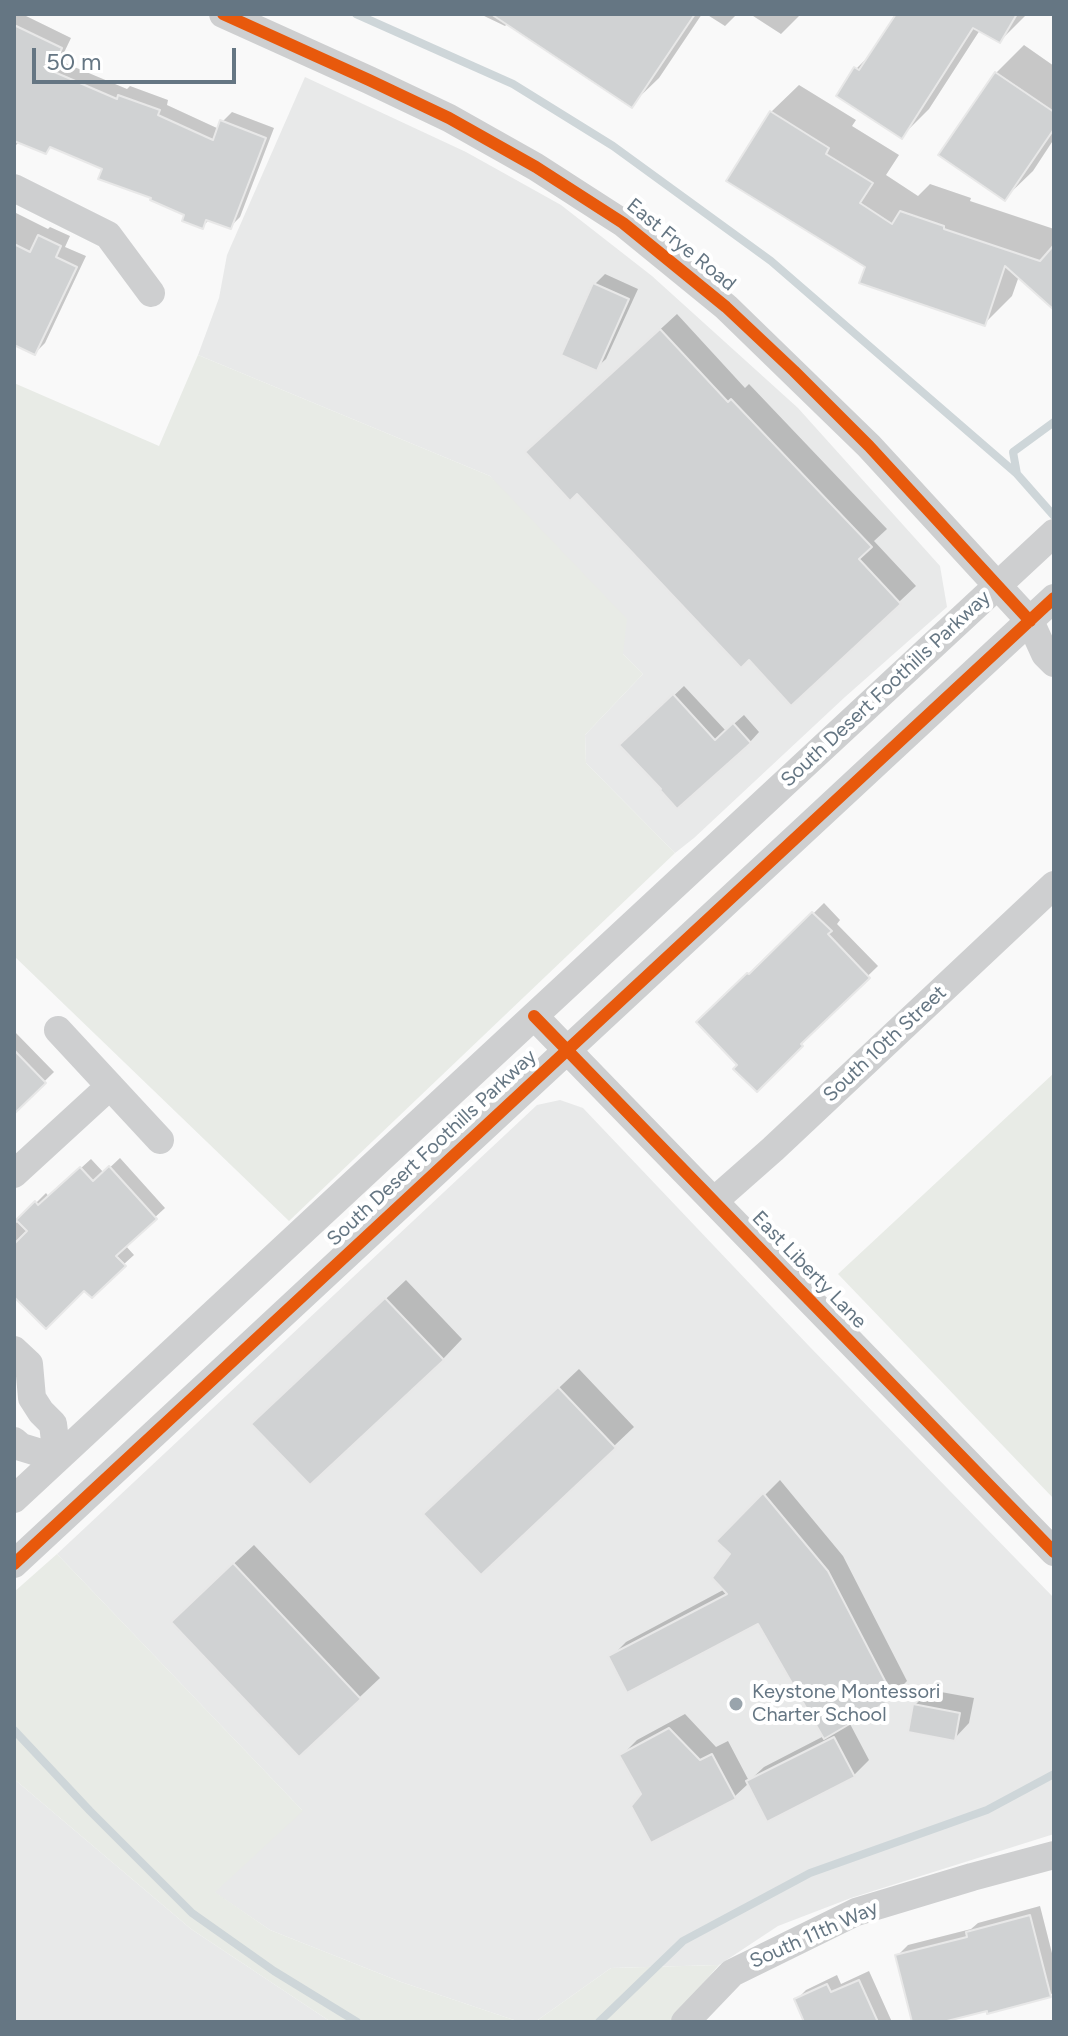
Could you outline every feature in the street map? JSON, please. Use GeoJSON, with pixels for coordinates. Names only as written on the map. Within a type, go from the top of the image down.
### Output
{"type":"FeatureCollection","features":[{"type":"Feature","properties":{"kind":"street","name":"East Frye Road"},"geometry":{"type":"LineString","coordinates":[[223,14],[449,118],[536,167],[623,223],[726,307],[869,446],[997,585],[1042,626],[1045,654],[1054,663]]}},
{"type":"Feature","properties":{"kind":"street"},"geometry":{"type":"LineString","coordinates":[[14,188],[108,235],[151,293]]}},
{"type":"Feature","properties":{"kind":"street","name":"South Desert Foothills Parkway"},"geometry":{"type":"LineString","coordinates":[[14,1499],[1051,536]]}},
{"type":"Feature","properties":{"kind":"street","name":"South Desert Foothills Parkway"},"geometry":{"type":"LineString","coordinates":[[14,1564],[566,1051],[1042,626],[1054,598]]}},
{"type":"Feature","properties":{"kind":"street","name":"South 10th Street"},"geometry":{"type":"LineString","coordinates":[[714,1201],[1054,885]]}},
{"type":"Feature","properties":{"kind":"street","name":"East Liberty Lane"},"geometry":{"type":"LineString","coordinates":[[534,1016],[1054,1552]]}},
{"type":"Feature","properties":{"kind":"street"},"geometry":{"type":"LineString","coordinates":[[58,1030],[160,1140]]}},
{"type":"Feature","properties":{"kind":"street"},"geometry":{"type":"LineString","coordinates":[[14,1174],[110,1086]]}},
{"type":"Feature","properties":{"kind":"street"},"geometry":{"type":"LineString","coordinates":[[14,1350],[29,1364],[22,1392],[32,1398],[53,1424],[57,1458],[21,1447],[14,1441]]}},
{"type":"Feature","properties":{"kind":"street","name":"South 11th Way"},"geometry":{"type":"LineString","coordinates":[[685,2022],[732,1973],[856,1912],[972,1877],[1053,1857]]}},
{"type":"Feature","properties":{"kind":"shaded area"},"geometry":{"type":"Polygon","coordinates":[[[305,77],[466,152],[561,205],[652,276],[798,408],[940,566],[947,607],[675,853],[586,763],[585,735],[643,674],[623,654],[490,476],[198,355],[219,298],[227,255],[305,77]]]}},
{"type":"Feature","properties":{"kind":"shaded area"},"geometry":{"type":"Polygon","coordinates":[[[198,355],[490,476],[627,619],[623,654],[643,674],[585,735],[586,763],[675,853],[289,1221],[14,956],[14,383],[159,446],[198,355]]]}},
{"type":"Feature","properties":{"kind":"shaded area"},"geometry":{"type":"Polygon","coordinates":[[[1054,1073],[1054,1499],[838,1274],[1054,1073]]]}},
{"type":"Feature","properties":{"kind":"shaded area"},"geometry":{"type":"Polygon","coordinates":[[[560,1100],[583,1108],[1054,1598],[1054,1834],[851,1898],[778,1926],[719,1965],[611,1968],[535,2022],[520,2022],[401,1982],[270,1930],[214,1892],[302,1810],[57,1554],[537,1105],[560,1100]]]}},
{"type":"Feature","properties":{"kind":"shaded area"},"geometry":{"type":"Polygon","coordinates":[[[57,1554],[303,1811],[215,1892],[270,1930],[401,1982],[520,2022],[331,2022],[191,1929],[14,1779],[14,1592],[57,1554]]]}},
{"type":"Feature","properties":{"kind":"shaded area"},"geometry":{"type":"Polygon","coordinates":[[[14,1779],[191,1929],[331,2022],[14,2022],[14,1779]]]}},
{"type":"Feature","properties":{"kind":"shaded area"},"geometry":{"type":"Polygon","coordinates":[[[719,1965],[670,2022],[535,2022],[611,1968],[719,1965]]]}},
{"type":"Feature","properties":{"kind":"building"},"geometry":{"type":"Polygon","coordinates":[[[491,14],[695,14],[632,108],[491,14]]]}},
{"type":"Feature","properties":{"kind":"building"},"geometry":{"type":"Polygon","coordinates":[[[896,14],[1017,14],[1000,43],[973,28],[902,139],[836,96],[854,67],[859,70],[896,14]]]}},
{"type":"Feature","properties":{"kind":"building"},"geometry":{"type":"Polygon","coordinates":[[[14,25],[62,48],[52,71],[117,99],[118,95],[160,110],[158,115],[213,140],[220,120],[266,138],[231,229],[206,220],[203,229],[182,221],[184,215],[151,198],[98,179],[102,169],[50,147],[46,154],[14,141],[14,25]]]}},
{"type":"Feature","properties":{"kind":"building"},"geometry":{"type":"Polygon","coordinates":[[[995,72],[1054,112],[1054,129],[1005,201],[938,155],[995,72]]]}},
{"type":"Feature","properties":{"kind":"building"},"geometry":{"type":"Polygon","coordinates":[[[770,111],[829,148],[826,154],[873,183],[860,203],[892,224],[900,211],[1040,261],[1054,245],[1054,310],[1005,266],[985,326],[859,283],[865,267],[726,181],[770,111]]]}},
{"type":"Feature","properties":{"kind":"building"},"geometry":{"type":"Polygon","coordinates":[[[38,235],[61,246],[56,257],[77,267],[35,355],[14,345],[14,244],[30,252],[38,235]]]}},
{"type":"Feature","properties":{"kind":"building"},"geometry":{"type":"Polygon","coordinates":[[[593,283],[629,299],[597,371],[561,355],[593,283]]]}},
{"type":"Feature","properties":{"kind":"building"},"geometry":{"type":"Polygon","coordinates":[[[660,329],[872,547],[859,559],[901,604],[791,706],[749,660],[741,668],[577,494],[570,501],[525,452],[660,329]]]}},
{"type":"Feature","properties":{"kind":"building"},"geometry":{"type":"Polygon","coordinates":[[[673,694],[715,740],[733,723],[751,743],[677,809],[619,745],[673,694]]]}},
{"type":"Feature","properties":{"kind":"building"},"geometry":{"type":"Polygon","coordinates":[[[812,912],[832,931],[828,934],[870,978],[801,1044],[803,1046],[757,1092],[733,1069],[737,1065],[696,1022],[812,912]]]}},
{"type":"Feature","properties":{"kind":"building"},"geometry":{"type":"Polygon","coordinates":[[[14,1050],[46,1083],[14,1114],[14,1050]]]}},
{"type":"Feature","properties":{"kind":"building"},"geometry":{"type":"Polygon","coordinates":[[[109,1166],[157,1219],[116,1256],[126,1266],[92,1298],[84,1291],[46,1329],[14,1297],[14,1244],[27,1231],[16,1220],[35,1201],[38,1205],[80,1167],[93,1181],[109,1166]]]}},
{"type":"Feature","properties":{"kind":"building"},"geometry":{"type":"Polygon","coordinates":[[[385,1298],[444,1360],[310,1485],[251,1424],[385,1298]]]}},
{"type":"Feature","properties":{"kind":"building"},"geometry":{"type":"Polygon","coordinates":[[[558,1387],[616,1448],[481,1575],[423,1514],[558,1387]]]}},
{"type":"Feature","properties":{"kind":"building"},"geometry":{"type":"Polygon","coordinates":[[[763,1493],[828,1571],[894,1698],[824,1739],[758,1624],[627,1693],[608,1656],[727,1594],[712,1578],[730,1554],[716,1541],[763,1493]]]}},
{"type":"Feature","properties":{"kind":"building"},"geometry":{"type":"Polygon","coordinates":[[[233,1563],[361,1699],[299,1757],[171,1622],[233,1563]]]}},
{"type":"Feature","properties":{"kind":"building"},"geometry":{"type":"Polygon","coordinates":[[[913,1704],[960,1713],[955,1741],[908,1732],[913,1704]]]}},
{"type":"Feature","properties":{"kind":"building"},"geometry":{"type":"Polygon","coordinates":[[[669,1728],[700,1760],[712,1754],[736,1799],[651,1843],[631,1806],[641,1794],[619,1755],[669,1728]]]}},
{"type":"Feature","properties":{"kind":"building"},"geometry":{"type":"Polygon","coordinates":[[[834,1737],[855,1777],[767,1822],[746,1781],[834,1737]]]}},
{"type":"Feature","properties":{"kind":"building"},"geometry":{"type":"Polygon","coordinates":[[[1030,1915],[1051,1997],[943,2022],[912,2022],[895,1955],[967,1937],[966,1932],[1030,1915]]]}},
{"type":"Feature","properties":{"kind":"building"},"geometry":{"type":"Polygon","coordinates":[[[859,1980],[878,2022],[804,2022],[794,1999],[827,1984],[831,1992],[859,1980]]]}},
{"type":"Feature","properties":{"kind":"waterway"},"geometry":{"type":"LineString","coordinates":[[356,14],[513,84],[613,146],[771,261],[1017,474]]}},
{"type":"Feature","properties":{"kind":"waterway"},"geometry":{"type":"LineString","coordinates":[[1054,422],[1013,452],[1017,474],[1054,516]]}},
{"type":"Feature","properties":{"kind":"waterway"},"geometry":{"type":"LineString","coordinates":[[14,1730],[192,1913],[274,1971],[357,2022]]}},
{"type":"Feature","properties":{"kind":"waterway"},"geometry":{"type":"LineString","coordinates":[[599,2022],[683,1941],[810,1873],[987,1810],[1054,1774]]}},
{"type":"Feature","properties":{"kind":"cycle path"},"geometry":{"type":"LineString","coordinates":[[223,14],[449,118],[536,167],[623,223],[726,307],[794,371],[869,446],[1030,621]]}},
{"type":"Feature","properties":{"kind":"cycle path"},"geometry":{"type":"LineString","coordinates":[[14,1564],[1054,598]]}},
{"type":"Feature","properties":{"kind":"cycle path"},"geometry":{"type":"LineString","coordinates":[[534,1016],[1054,1552]]}},
{"type":"Feature","properties":{"kind":"place","name":"Keystone Montessori Charter School"},"geometry":{"type":"Point","coordinates":[736,1704]}}]}
